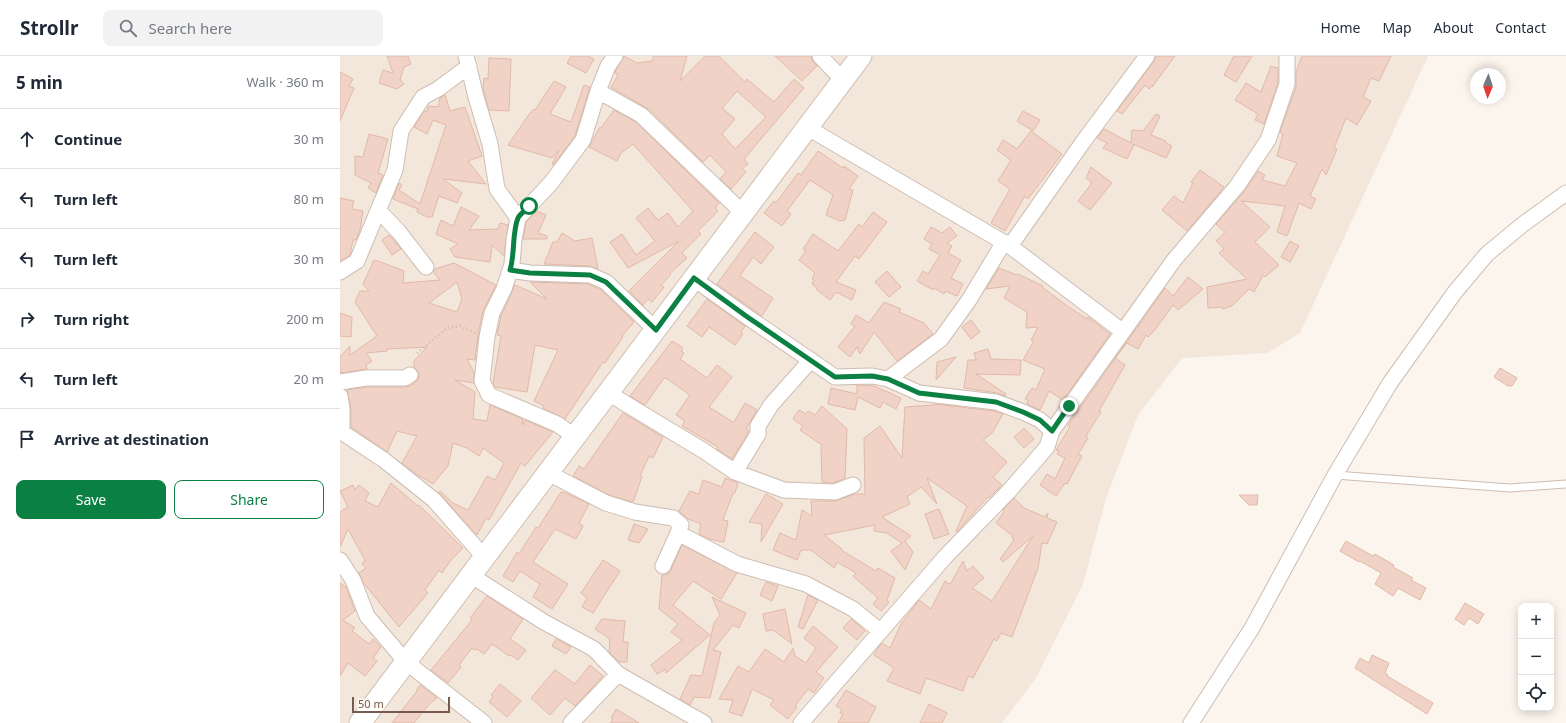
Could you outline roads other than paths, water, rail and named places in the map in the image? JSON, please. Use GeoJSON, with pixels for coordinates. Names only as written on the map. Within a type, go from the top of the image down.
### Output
{"type":"FeatureCollection","features":[{"type":"Feature","properties":{"kind":"main road"},"geometry":{"type":"LineString","coordinates":[[360,723],[862,56]]}},
{"type":"Feature","properties":{"kind":"street"},"geometry":{"type":"LineString","coordinates":[[576,437],[557,424],[488,395],[482,381],[487,337],[492,313],[504,289],[512,264],[518,218],[551,183],[583,140],[598,91],[608,66],[615,56]]}},
{"type":"Feature","properties":{"kind":"street"},"geometry":{"type":"LineString","coordinates":[[820,56],[843,80]]}},
{"type":"Feature","properties":{"kind":"street"},"geometry":{"type":"LineString","coordinates":[[888,379],[941,339],[1007,244],[1147,56]]}},
{"type":"Feature","properties":{"kind":"street"},"geometry":{"type":"LineString","coordinates":[[801,723],[945,557],[1010,490],[1047,447],[1052,431],[1122,331],[1174,260],[1237,186],[1268,140],[1287,84],[1287,56]]}},
{"type":"Feature","properties":{"kind":"street"},"geometry":{"type":"LineString","coordinates":[[340,272],[357,261],[379,211],[395,170],[401,131],[424,97],[438,89],[467,61],[490,144],[497,189],[518,218]]}},
{"type":"Feature","properties":{"kind":"street"},"geometry":{"type":"LineString","coordinates":[[598,91],[641,115],[743,213]]}},
{"type":"Feature","properties":{"kind":"street"},"geometry":{"type":"LineString","coordinates":[[808,128],[1007,244],[1122,331]]}},
{"type":"Feature","properties":{"kind":"street"},"geometry":{"type":"LineString","coordinates":[[1190,723],[1252,628],[1335,475],[1390,383],[1454,292],[1487,254],[1522,225],[1566,193]]}},
{"type":"Feature","properties":{"kind":"street"},"geometry":{"type":"LineString","coordinates":[[379,211],[399,232],[426,267]]}},
{"type":"Feature","properties":{"kind":"street"},"geometry":{"type":"LineString","coordinates":[[510,270],[530,273],[590,275],[606,282],[656,330]]}},
{"type":"Feature","properties":{"kind":"street"},"geometry":{"type":"LineString","coordinates":[[694,278],[746,316],[835,377],[872,376],[888,379],[919,393],[996,402],[1040,420],[1052,431]]}},
{"type":"Feature","properties":{"kind":"street"},"geometry":{"type":"LineString","coordinates":[[735,472],[758,434],[758,426],[771,405],[811,360]]}},
{"type":"Feature","properties":{"kind":"street"},"geometry":{"type":"LineString","coordinates":[[340,382],[366,378],[404,378],[410,375]]}},
{"type":"Feature","properties":{"kind":"street"},"geometry":{"type":"LineString","coordinates":[[608,393],[704,451],[735,472],[784,490],[835,492],[853,485]]}},
{"type":"Feature","properties":{"kind":"street"},"geometry":{"type":"LineString","coordinates":[[340,396],[342,409],[341,432],[384,460],[434,500],[485,558]]}},
{"type":"Feature","properties":{"kind":"street"},"geometry":{"type":"LineString","coordinates":[[548,474],[606,503],[635,512],[673,518],[681,525],[663,566]]}},
{"type":"Feature","properties":{"kind":"street"},"geometry":{"type":"LineString","coordinates":[[678,533],[737,564],[806,584],[853,609],[880,631]]}},
{"type":"Feature","properties":{"kind":"street"},"geometry":{"type":"LineString","coordinates":[[340,560],[353,580],[367,616],[406,662],[484,723]]}},
{"type":"Feature","properties":{"kind":"street"},"geometry":{"type":"LineString","coordinates":[[472,576],[544,622],[594,649],[618,674],[704,723]]}},
{"type":"Feature","properties":{"kind":"street"},"geometry":{"type":"LineString","coordinates":[[571,723],[618,674]]}},
{"type":"Feature","properties":{"kind":"lane"},"geometry":{"type":"LineString","coordinates":[[1335,475],[1510,488],[1566,484]]}}]}
